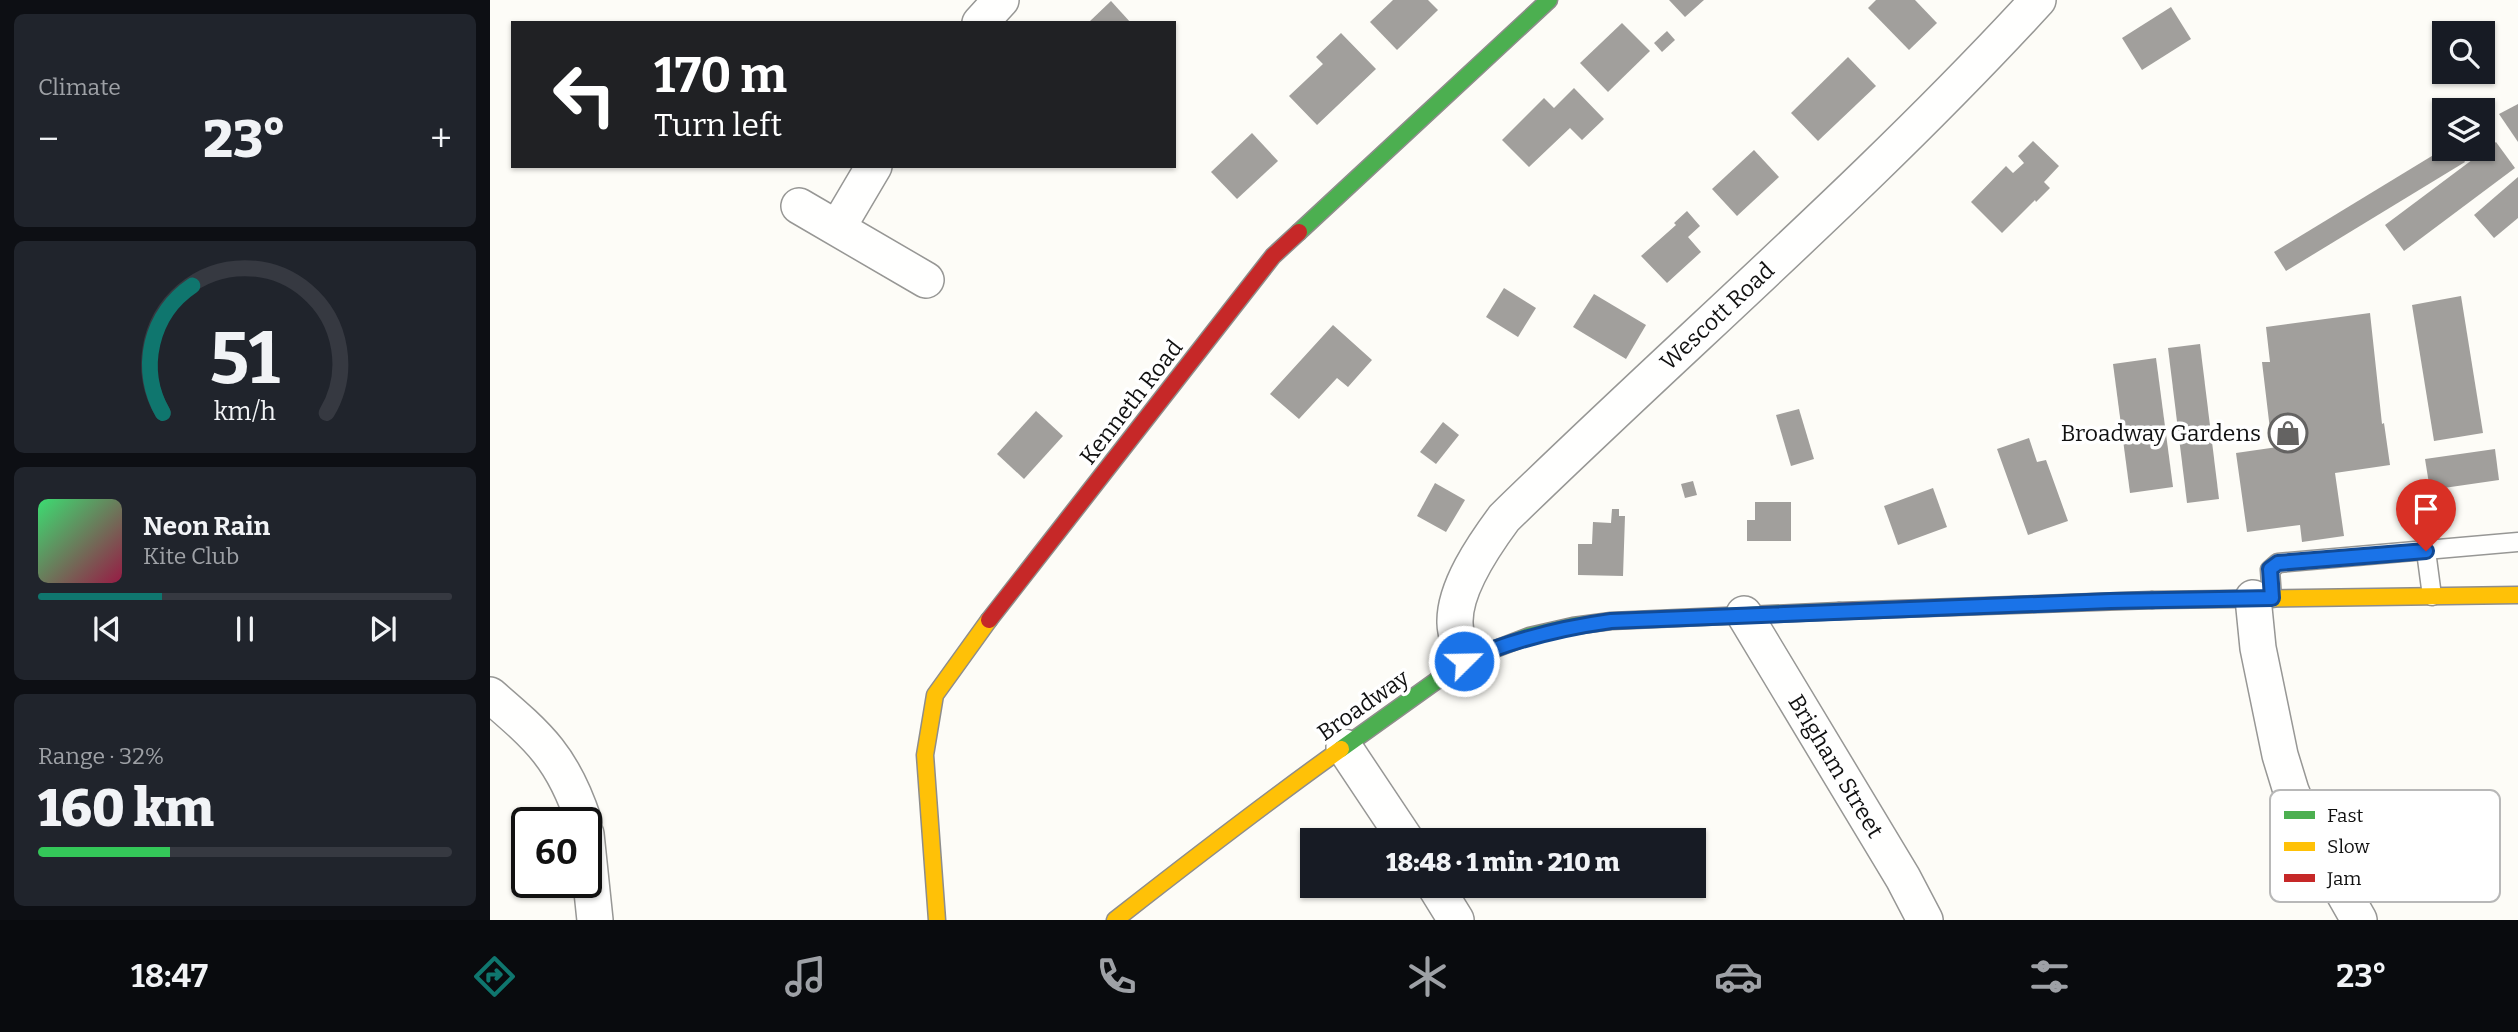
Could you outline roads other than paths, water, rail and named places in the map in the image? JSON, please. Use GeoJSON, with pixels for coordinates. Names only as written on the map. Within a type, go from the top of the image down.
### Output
{"type":"FeatureCollection","features":[{"type":"Feature","properties":{"kind":"main road","name":"Kenneth Road"},"geometry":{"type":"LineString","coordinates":[[937,920],[925,755],[935,695],[977,635],[1273,256],[1549,0]]}},
{"type":"Feature","properties":{"kind":"main road","name":"Broadway"},"geometry":{"type":"LineString","coordinates":[[1115,920],[1282,791],[1464,661],[1529,636],[1611,621],[1744,614],[2262,598],[2518,595]]}},
{"type":"Feature","properties":{"kind":"street"},"geometry":{"type":"LineString","coordinates":[[982,21],[1001,0]]}},
{"type":"Feature","properties":{"kind":"street","name":"Wescott Road"},"geometry":{"type":"LineString","coordinates":[[1464,661],[1455,623],[1457,607],[1472,564],[1504,518],[1915,126],[2023,5]]}},
{"type":"Feature","properties":{"kind":"street"},"geometry":{"type":"LineString","coordinates":[[838,227],[873,168]]}},
{"type":"Feature","properties":{"kind":"street"},"geometry":{"type":"LineString","coordinates":[[799,206],[926,280]]}},
{"type":"Feature","properties":{"kind":"street"},"geometry":{"type":"LineString","coordinates":[[2262,598],[2258,648],[2280,755],[2291,790]]}},
{"type":"Feature","properties":{"kind":"street","name":"Brigham Street"},"geometry":{"type":"LineString","coordinates":[[1744,614],[1903,878],[1925,920]]}},
{"type":"Feature","properties":{"kind":"street"},"geometry":{"type":"LineString","coordinates":[[490,695],[533,732],[555,758],[573,789],[579,807]]}},
{"type":"Feature","properties":{"kind":"street"},"geometry":{"type":"LineString","coordinates":[[1344,747],[1398,828]]}},
{"type":"Feature","properties":{"kind":"street"},"geometry":{"type":"LineString","coordinates":[[593,898],[595,920]]}},
{"type":"Feature","properties":{"kind":"street"},"geometry":{"type":"LineString","coordinates":[[1442,898],[1456,920]]}},
{"type":"Feature","properties":{"kind":"street"},"geometry":{"type":"LineString","coordinates":[[2349,902],[2359,920]]}},
{"type":"Feature","properties":{"kind":"lane"},"geometry":{"type":"LineString","coordinates":[[2262,598],[2270,569],[2278,563],[2518,542]]}},
{"type":"Feature","properties":{"kind":"lane"},"geometry":{"type":"LineString","coordinates":[[2426,551],[2432,596]]}},
{"type":"Feature","properties":{"kind":"place","name":"Broadway Gardens"},"geometry":{"type":"Point","coordinates":[2288,433]}}]}
